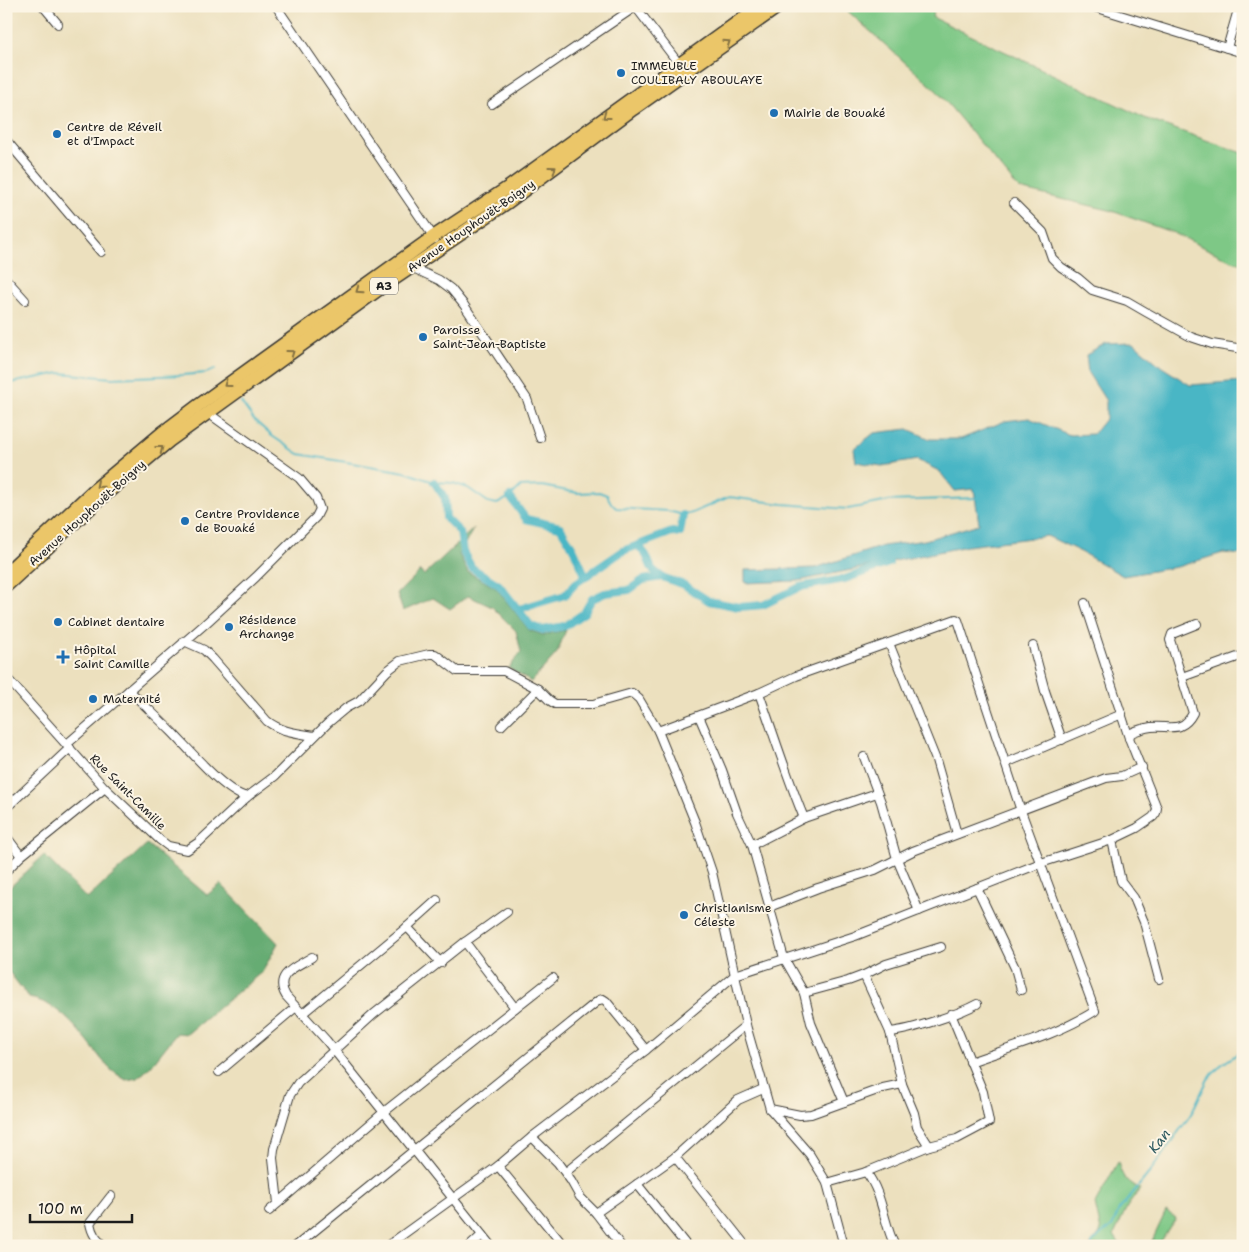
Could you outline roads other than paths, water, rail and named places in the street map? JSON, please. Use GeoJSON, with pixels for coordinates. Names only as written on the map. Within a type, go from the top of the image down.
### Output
{"type":"FeatureCollection","features":[{"type":"Feature","properties":{"kind":"highway","name":"Avenue Houphouët-Boigny"},"geometry":{"type":"LineString","coordinates":[[6,586],[102,497],[169,441],[412,267],[437,242],[509,186],[760,6]]}},
{"type":"Feature","properties":{"kind":"highway","name":"Avenue Houphouët-Boigny"},"geometry":{"type":"LineString","coordinates":[[6,573],[94,490],[162,433],[281,344],[437,242],[508,202],[632,109],[779,6]]}},
{"type":"Feature","properties":{"kind":"street"},"geometry":{"type":"LineString","coordinates":[[43,6],[58,24]]}},
{"type":"Feature","properties":{"kind":"street"},"geometry":{"type":"LineString","coordinates":[[276,6],[437,242]]}},
{"type":"Feature","properties":{"kind":"street"},"geometry":{"type":"LineString","coordinates":[[492,104],[635,6],[679,64]]}},
{"type":"Feature","properties":{"kind":"street"},"geometry":{"type":"LineString","coordinates":[[1091,6],[1243,53]]}},
{"type":"Feature","properties":{"kind":"street"},"geometry":{"type":"LineString","coordinates":[[1227,48],[1239,6]]}},
{"type":"Feature","properties":{"kind":"street"},"geometry":{"type":"LineString","coordinates":[[6,140],[101,252]]}},
{"type":"Feature","properties":{"kind":"street"},"geometry":{"type":"LineString","coordinates":[[1014,203],[1043,232],[1052,258],[1092,290],[1128,301],[1191,337],[1212,344],[1243,349]]}},
{"type":"Feature","properties":{"kind":"street"},"geometry":{"type":"LineString","coordinates":[[412,267],[439,280],[452,289],[464,305],[527,399],[540,438]]}},
{"type":"Feature","properties":{"kind":"street"},"geometry":{"type":"LineString","coordinates":[[6,279],[25,300]]}},
{"type":"Feature","properties":{"kind":"street"},"geometry":{"type":"LineString","coordinates":[[6,808],[129,690],[256,577],[316,517],[320,509],[316,498],[299,478],[208,413]]}},
{"type":"Feature","properties":{"kind":"street"},"geometry":{"type":"LineString","coordinates":[[387,1246],[498,1166],[532,1137],[646,1050],[734,974],[855,936],[1041,864],[1112,840],[1137,828],[1156,813],[1157,808],[1129,738],[1085,603]]}},
{"type":"Feature","properties":{"kind":"street"},"geometry":{"type":"LineString","coordinates":[[658,731],[759,693],[796,676],[956,619],[958,620],[1021,811],[1095,1011],[1078,1022],[970,1062]]}},
{"type":"Feature","properties":{"kind":"street"},"geometry":{"type":"LineString","coordinates":[[1129,738],[1131,733],[1140,730],[1152,727],[1178,727],[1189,721],[1193,713],[1170,640],[1172,634],[1197,624]]}},
{"type":"Feature","properties":{"kind":"street"},"geometry":{"type":"LineString","coordinates":[[184,641],[204,650],[275,727],[289,732],[314,736]]}},
{"type":"Feature","properties":{"kind":"street"},"geometry":{"type":"LineString","coordinates":[[889,643],[936,760],[957,834]]}},
{"type":"Feature","properties":{"kind":"street"},"geometry":{"type":"LineString","coordinates":[[1033,646],[1045,691],[1062,740]]}},
{"type":"Feature","properties":{"kind":"street"},"geometry":{"type":"LineString","coordinates":[[129,690],[172,731],[213,775],[239,794],[248,797],[275,776],[314,736],[346,708],[359,700],[400,660],[429,654],[440,657],[456,671],[504,671],[538,689],[555,704],[593,704],[632,693],[639,698],[658,731],[695,822],[712,872],[762,1089],[770,1109],[810,1155],[826,1183],[844,1246]]}},
{"type":"Feature","properties":{"kind":"street"},"geometry":{"type":"LineString","coordinates":[[1182,677],[1243,655]]}},
{"type":"Feature","properties":{"kind":"street","name":"Rue Saint-Camille"},"geometry":{"type":"LineString","coordinates":[[6,677],[105,788],[168,846],[187,850],[200,842],[248,797]]}},
{"type":"Feature","properties":{"kind":"street"},"geometry":{"type":"LineString","coordinates":[[501,726],[538,689]]}},
{"type":"Feature","properties":{"kind":"street"},"geometry":{"type":"LineString","coordinates":[[759,693],[781,759],[804,818]]}},
{"type":"Feature","properties":{"kind":"street"},"geometry":{"type":"LineString","coordinates":[[1006,763],[1122,714]]}},
{"type":"Feature","properties":{"kind":"street"},"geometry":{"type":"LineString","coordinates":[[699,716],[722,770],[737,813],[752,845],[784,958],[804,993],[811,1023],[844,1102]]}},
{"type":"Feature","properties":{"kind":"street"},"geometry":{"type":"LineString","coordinates":[[864,757],[881,802],[897,859],[919,911]]}},
{"type":"Feature","properties":{"kind":"street"},"geometry":{"type":"LineString","coordinates":[[769,907],[818,888],[875,870],[913,851],[957,834],[1106,778],[1122,776],[1142,767]]}},
{"type":"Feature","properties":{"kind":"street"},"geometry":{"type":"LineString","coordinates":[[6,871],[21,856],[105,788]]}},
{"type":"Feature","properties":{"kind":"street"},"geometry":{"type":"LineString","coordinates":[[752,845],[804,818],[877,794]]}},
{"type":"Feature","properties":{"kind":"street"},"geometry":{"type":"LineString","coordinates":[[6,836],[21,856]]}},
{"type":"Feature","properties":{"kind":"street"},"geometry":{"type":"LineString","coordinates":[[1112,840],[1121,881],[1134,898],[1144,922],[1159,979]]}},
{"type":"Feature","properties":{"kind":"street"},"geometry":{"type":"LineString","coordinates":[[977,888],[1015,968],[1021,990]]}},
{"type":"Feature","properties":{"kind":"street"},"geometry":{"type":"LineString","coordinates":[[302,1014],[437,900]]}},
{"type":"Feature","properties":{"kind":"street"},"geometry":{"type":"LineString","coordinates":[[278,1203],[273,1158],[274,1149],[290,1096],[298,1082],[374,1014],[464,942],[507,912]]}},
{"type":"Feature","properties":{"kind":"street"},"geometry":{"type":"LineString","coordinates":[[407,927],[440,963]]}},
{"type":"Feature","properties":{"kind":"street"},"geometry":{"type":"LineString","coordinates":[[464,942],[515,1008]]}},
{"type":"Feature","properties":{"kind":"street"},"geometry":{"type":"LineString","coordinates":[[804,993],[864,975],[886,964],[941,947]]}},
{"type":"Feature","properties":{"kind":"street"},"geometry":{"type":"LineString","coordinates":[[312,957],[287,973],[281,982],[286,996],[326,1040],[491,1246]]}},
{"type":"Feature","properties":{"kind":"street"},"geometry":{"type":"LineString","coordinates":[[864,975],[890,1032],[902,1084],[914,1113],[916,1127],[929,1146]]}},
{"type":"Feature","properties":{"kind":"street"},"geometry":{"type":"LineString","coordinates":[[269,1211],[384,1112],[553,978]]}},
{"type":"Feature","properties":{"kind":"street"},"geometry":{"type":"LineString","coordinates":[[296,1246],[601,999],[606,1001],[646,1050]]}},
{"type":"Feature","properties":{"kind":"street"},"geometry":{"type":"LineString","coordinates":[[890,1032],[899,1031],[977,1004]]}},
{"type":"Feature","properties":{"kind":"street"},"geometry":{"type":"LineString","coordinates":[[219,1072],[296,1007]]}},
{"type":"Feature","properties":{"kind":"street"},"geometry":{"type":"LineString","coordinates":[[826,1183],[866,1172],[929,1146],[957,1139],[989,1122],[983,1092],[951,1014]]}},
{"type":"Feature","properties":{"kind":"street"},"geometry":{"type":"LineString","coordinates":[[566,1172],[746,1026]]}},
{"type":"Feature","properties":{"kind":"street"},"geometry":{"type":"LineString","coordinates":[[770,1109],[800,1115],[810,1114],[902,1084]]}},
{"type":"Feature","properties":{"kind":"street"},"geometry":{"type":"LineString","coordinates":[[596,1213],[675,1158],[738,1100],[762,1089]]}},
{"type":"Feature","properties":{"kind":"street"},"geometry":{"type":"LineString","coordinates":[[532,1137],[566,1172],[580,1197],[596,1213],[621,1246]]}},
{"type":"Feature","properties":{"kind":"street"},"geometry":{"type":"LineString","coordinates":[[675,1158],[746,1246]]}},
{"type":"Feature","properties":{"kind":"street"},"geometry":{"type":"LineString","coordinates":[[498,1166],[564,1246]]}},
{"type":"Feature","properties":{"kind":"street"},"geometry":{"type":"LineString","coordinates":[[866,1172],[874,1182],[887,1221],[888,1233],[895,1246]]}},
{"type":"Feature","properties":{"kind":"street"},"geometry":{"type":"LineString","coordinates":[[637,1184],[687,1246]]}},
{"type":"Feature","properties":{"kind":"street"},"geometry":{"type":"LineString","coordinates":[[104,1246],[96,1239],[90,1223],[111,1196]]}},
{"type":"Feature","properties":{"kind":"street"},"geometry":{"type":"LineString","coordinates":[[470,1246],[482,1235]]}},
{"type":"Feature","properties":{"kind":"water"},"geometry":{"type":"Polygon","coordinates":[[[1134,343],[1162,367],[1190,385],[1243,381],[1243,555],[1223,553],[1177,567],[1123,576],[1081,552],[1047,536],[967,546],[798,581],[745,583],[745,570],[815,568],[883,546],[925,540],[979,524],[974,489],[955,491],[939,471],[917,460],[882,466],[856,462],[854,449],[874,433],[908,429],[930,439],[961,439],[1005,421],[1029,418],[1070,435],[1093,434],[1106,418],[1106,401],[1088,373],[1086,355],[1106,344],[1134,343]]]}},
{"type":"Feature","properties":{"kind":"waterway"},"geometry":{"type":"LineString","coordinates":[[6,391],[11,383],[60,373],[112,378],[206,373],[215,369]]}},
{"type":"Feature","properties":{"kind":"waterway"},"geometry":{"type":"LineString","coordinates":[[241,402],[254,420],[272,436],[299,454],[405,472],[434,482],[453,483],[468,488],[488,502],[497,504],[510,497],[520,487],[542,486],[578,493],[599,492],[607,495],[616,508],[668,511],[683,515],[729,497],[783,504],[848,509],[889,501],[977,498]]}},
{"type":"Feature","properties":{"kind":"waterway"},"geometry":{"type":"LineString","coordinates":[[434,482],[445,498],[446,518],[460,532],[463,552],[472,568],[499,585],[531,626],[543,630],[565,626],[584,613],[592,599],[605,593],[629,590],[643,580],[662,577]]}},
{"type":"Feature","properties":{"kind":"waterway"},"geometry":{"type":"LineString","coordinates":[[510,497],[526,519],[560,527],[573,548],[586,577]]}},
{"type":"Feature","properties":{"kind":"waterway"},"geometry":{"type":"LineString","coordinates":[[519,609],[565,595],[576,583],[623,551],[672,532],[680,533],[683,515]]}},
{"type":"Feature","properties":{"kind":"waterway"},"geometry":{"type":"LineString","coordinates":[[638,545],[646,555],[652,569],[662,577],[684,585],[709,601],[739,607],[763,605],[800,587],[845,579],[889,563]]}},
{"type":"Feature","properties":{"kind":"waterway","name":"Kan"},"geometry":{"type":"LineString","coordinates":[[1092,1246],[1092,1243],[1102,1233],[1112,1227],[1119,1210],[1150,1172],[1191,1114],[1208,1079],[1221,1065],[1243,1050]]}},
{"type":"Feature","properties":{"kind":"place","name":"IMMEUBLE COULIBALY ABOULAYE"},"geometry":{"type":"Point","coordinates":[621,73]}},
{"type":"Feature","properties":{"kind":"place","name":"Mairie de Bouaké"},"geometry":{"type":"Point","coordinates":[774,113]}},
{"type":"Feature","properties":{"kind":"place","name":"Centre de Réveil et d'Impact"},"geometry":{"type":"Point","coordinates":[57,134]}},
{"type":"Feature","properties":{"kind":"place","name":"Paroisse Saint-Jean-Baptiste"},"geometry":{"type":"Point","coordinates":[423,337]}},
{"type":"Feature","properties":{"kind":"place","name":"Centre Providence de Bouaké"},"geometry":{"type":"Point","coordinates":[185,521]}},
{"type":"Feature","properties":{"kind":"place","name":"Cabinet dentaire"},"geometry":{"type":"Point","coordinates":[58,622]}},
{"type":"Feature","properties":{"kind":"place","name":"Résidence Archange"},"geometry":{"type":"Point","coordinates":[229,627]}},
{"type":"Feature","properties":{"kind":"place","name":"Hôpital Saint Camille"},"geometry":{"type":"Point","coordinates":[63,657]}},
{"type":"Feature","properties":{"kind":"place","name":"Maternité"},"geometry":{"type":"Point","coordinates":[93,699]}},
{"type":"Feature","properties":{"kind":"place","name":"Christianisme Céleste"},"geometry":{"type":"Point","coordinates":[684,915]}}]}
